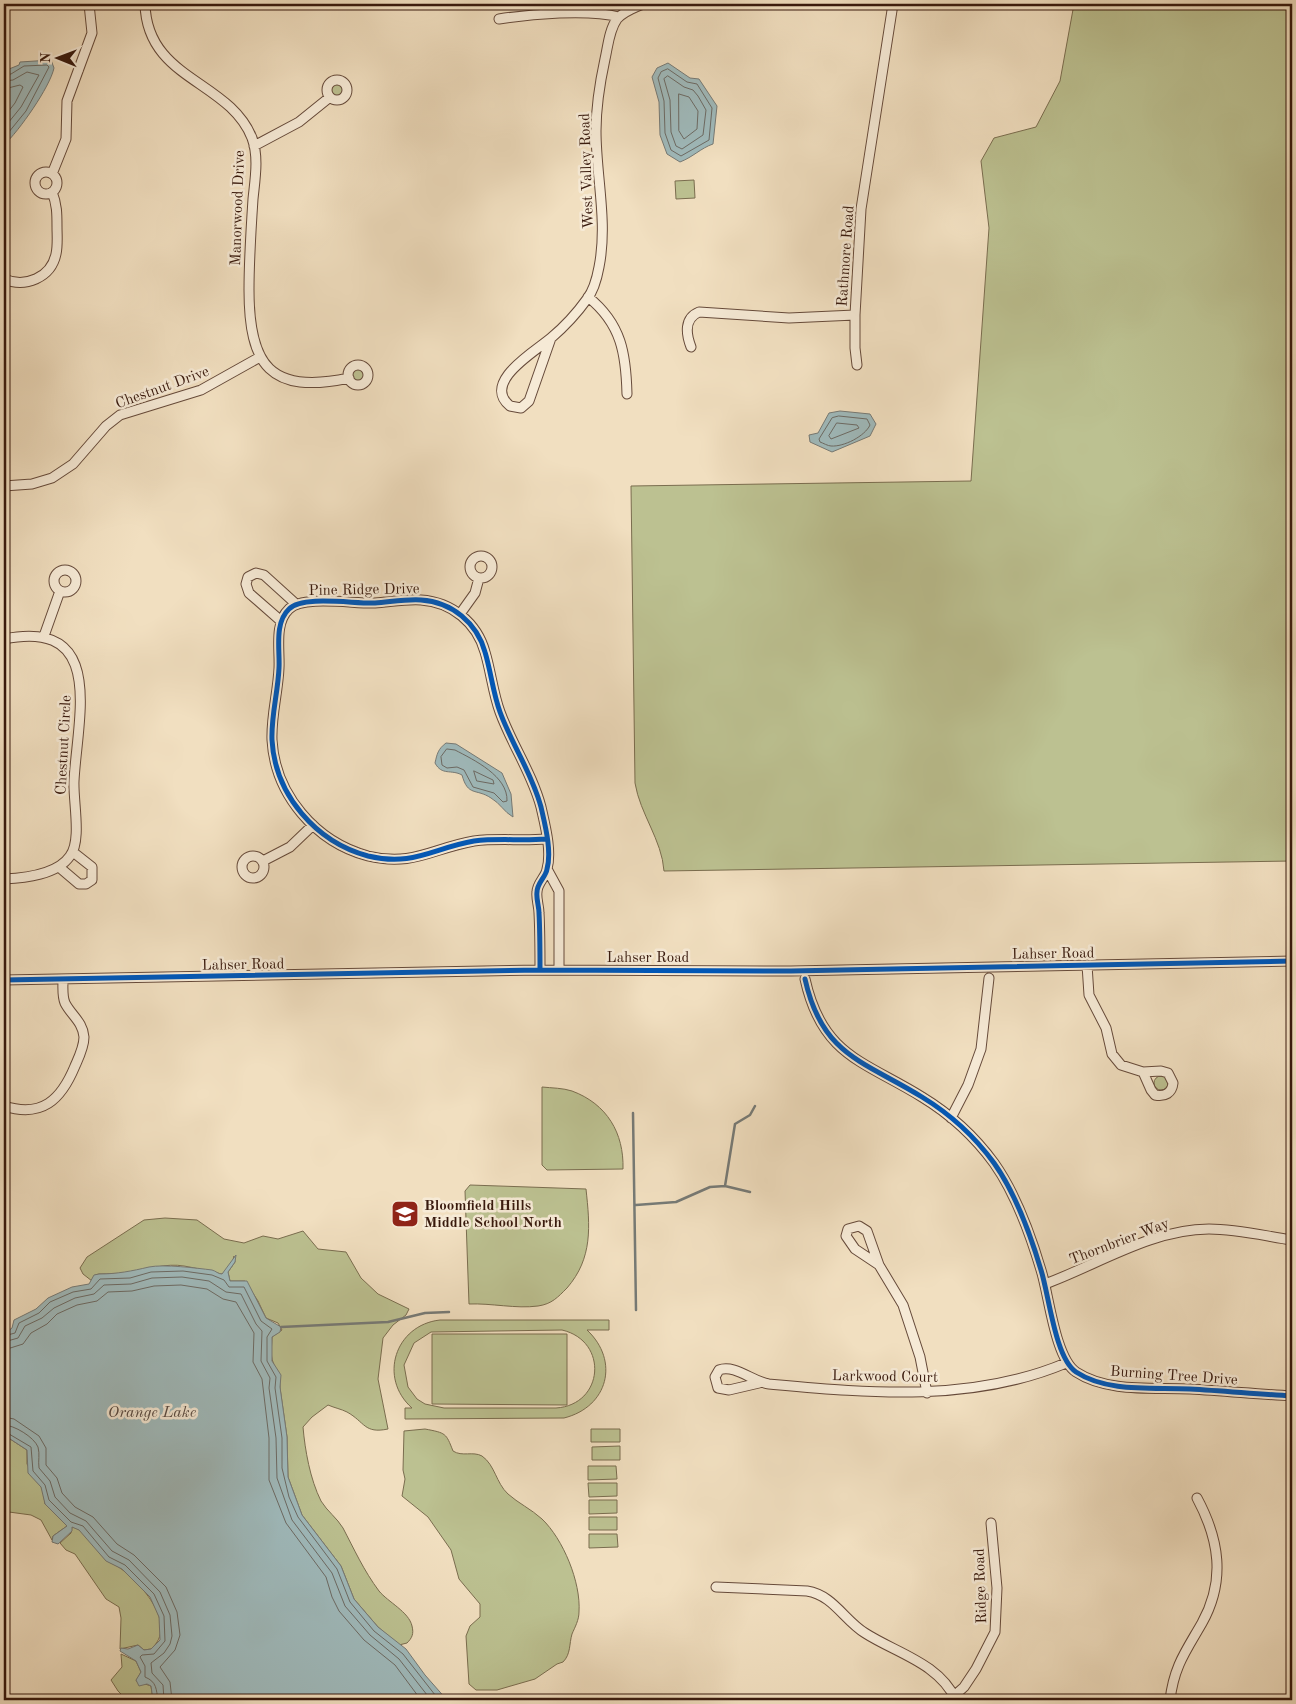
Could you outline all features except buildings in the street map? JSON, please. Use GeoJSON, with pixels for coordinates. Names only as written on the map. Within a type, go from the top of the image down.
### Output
{"type":"FeatureCollection","features":[{"type":"Feature","properties":{"kind":"street"},"geometry":{"type":"LineString","coordinates":[[52,174],[66,140],[66,101],[92,33],[89,4]]}},
{"type":"Feature","properties":{"kind":"street","name":"Manorwood Drive"},"geometry":{"type":"LineString","coordinates":[[145,4],[148,27],[158,49],[180,71],[234,112],[249,132],[254,146],[256,163],[250,244],[249,296],[251,333],[260,357],[278,374],[298,382],[327,382],[349,378]]}},
{"type":"Feature","properties":{"kind":"street"},"geometry":{"type":"LineString","coordinates":[[499,19],[587,13],[619,17],[643,4]]}},
{"type":"Feature","properties":{"kind":"street","name":"Rathmore Road"},"geometry":{"type":"LineString","coordinates":[[691,347],[687,334],[688,325],[692,315],[699,312],[788,318],[855,314],[862,209],[893,4]]}},
{"type":"Feature","properties":{"kind":"street","name":"West Valley Road"},"geometry":{"type":"LineString","coordinates":[[551,338],[529,401],[522,408],[511,407],[503,395],[507,376],[520,361],[551,338],[588,297],[599,268],[602,233],[596,130],[599,92],[612,28],[619,17]]}},
{"type":"Feature","properties":{"kind":"street"},"geometry":{"type":"LineString","coordinates":[[254,146],[291,128],[330,97]]}},
{"type":"Feature","properties":{"kind":"street"},"geometry":{"type":"LineString","coordinates":[[42,173],[52,174],[57,181],[52,192],[46,194],[39,192],[35,183],[37,177],[42,173]]}},
{"type":"Feature","properties":{"kind":"street"},"geometry":{"type":"LineString","coordinates":[[4,279],[16,283],[31,281],[43,275],[52,264],[57,251],[57,202],[52,192]]}},
{"type":"Feature","properties":{"kind":"street"},"geometry":{"type":"LineString","coordinates":[[588,297],[604,314],[621,340],[626,360],[627,394]]}},
{"type":"Feature","properties":{"kind":"street"},"geometry":{"type":"LineString","coordinates":[[855,314],[857,365]]}},
{"type":"Feature","properties":{"kind":"street","name":"Chestnut Drive"},"geometry":{"type":"LineString","coordinates":[[4,486],[32,484],[52,478],[73,464],[106,426],[120,415],[201,390],[260,357]]}},
{"type":"Feature","properties":{"kind":"street","name":"Pine Ridge Drive"},"geometry":{"type":"LineString","coordinates":[[296,604],[264,575],[256,573],[248,577],[246,584],[249,593],[281,621],[287,610],[296,604],[307,601],[360,604],[423,600],[442,604],[460,614],[474,630],[483,644],[499,709],[538,798],[546,839],[548,869],[559,891],[559,970]]}},
{"type":"Feature","properties":{"kind":"street"},"geometry":{"type":"LineString","coordinates":[[460,614],[475,593],[479,578]]}},
{"type":"Feature","properties":{"kind":"street"},"geometry":{"type":"LineString","coordinates":[[4,639],[26,635],[44,636],[60,591]]}},
{"type":"Feature","properties":{"kind":"street"},"geometry":{"type":"LineString","coordinates":[[281,621],[278,681],[272,726],[273,752],[286,791],[313,826],[346,848],[371,856],[391,859],[417,858],[481,840],[546,839]]}},
{"type":"Feature","properties":{"kind":"street","name":"Chestnut Circle"},"geometry":{"type":"LineString","coordinates":[[44,636],[59,644],[70,653],[75,662],[79,677],[81,713],[74,780],[76,839],[73,852]]}},
{"type":"Feature","properties":{"kind":"street"},"geometry":{"type":"LineString","coordinates":[[263,861],[290,847],[313,826]]}},
{"type":"Feature","properties":{"kind":"street"},"geometry":{"type":"LineString","coordinates":[[4,879],[25,876],[59,867],[73,852],[92,867],[92,880],[79,884],[59,867]]}},
{"type":"Feature","properties":{"kind":"street","name":"Pine Ridge Drive"},"geometry":{"type":"LineString","coordinates":[[540,970],[537,891],[548,869]]}},
{"type":"Feature","properties":{"kind":"street","name":"Lahser Road"},"geometry":{"type":"LineString","coordinates":[[4,980],[540,970],[800,971],[1292,962]]}},
{"type":"Feature","properties":{"kind":"street"},"geometry":{"type":"LineString","coordinates":[[1087,965],[1089,995],[1106,1028],[1112,1054],[1121,1064],[1143,1072]]}},
{"type":"Feature","properties":{"kind":"street"},"geometry":{"type":"LineString","coordinates":[[951,1118],[968,1085],[982,1049],[989,978]]}},
{"type":"Feature","properties":{"kind":"street"},"geometry":{"type":"LineString","coordinates":[[805,979],[822,1024],[842,1050],[868,1068],[923,1097],[951,1118],[975,1141],[1001,1174],[1026,1226],[1046,1284],[1059,1345],[1066,1363]]}},
{"type":"Feature","properties":{"kind":"street"},"geometry":{"type":"LineString","coordinates":[[4,1106],[24,1110],[43,1106],[58,1096],[69,1081],[82,1049],[84,1036],[79,1022],[64,999],[63,980]]}},
{"type":"Feature","properties":{"kind":"street","name":"Thornbrier Way"},"geometry":{"type":"LineString","coordinates":[[1046,1284],[1145,1243],[1184,1232],[1222,1230],[1292,1240]]}},
{"type":"Feature","properties":{"kind":"street"},"geometry":{"type":"LineString","coordinates":[[879,1265],[904,1304],[920,1357],[927,1393]]}},
{"type":"Feature","properties":{"kind":"street","name":"Larkwood Court"},"geometry":{"type":"LineString","coordinates":[[759,1383],[854,1392],[927,1393],[992,1384],[1039,1373],[1066,1363]]}},
{"type":"Feature","properties":{"kind":"street","name":"Burning Tree Drive"},"geometry":{"type":"LineString","coordinates":[[1066,1363],[1080,1374],[1108,1384],[1292,1396]]}},
{"type":"Feature","properties":{"kind":"street"},"geometry":{"type":"LineString","coordinates":[[1170,1700],[1183,1655],[1206,1615],[1216,1582],[1218,1564],[1214,1537],[1197,1498]]}},
{"type":"Feature","properties":{"kind":"street","name":"Ridge Road"},"geometry":{"type":"LineString","coordinates":[[955,1698],[976,1669],[995,1632],[997,1588],[991,1523]]}},
{"type":"Feature","properties":{"kind":"street"},"geometry":{"type":"LineString","coordinates":[[716,1587],[807,1591],[820,1594],[864,1633],[903,1652],[923,1665],[944,1683],[955,1698]]}},
{"type":"Feature","properties":{"kind":"green space"},"geometry":{"type":"Polygon","coordinates":[[[1074,4],[1292,4],[1292,861],[664,871],[659,849],[641,805],[635,783],[631,486],[971,481],[989,228],[981,161],[994,138],[1036,127],[1060,81],[1074,4]]]}},
{"type":"Feature","properties":{"kind":"green space"},"geometry":{"type":"Polygon","coordinates":[[[337,84],[343,90],[337,96],[331,90],[337,84]]]}},
{"type":"Feature","properties":{"kind":"green space"},"geometry":{"type":"Polygon","coordinates":[[[694,180],[695,198],[676,199],[675,181],[694,180]]]}},
{"type":"Feature","properties":{"kind":"green space"},"geometry":{"type":"Polygon","coordinates":[[[358,369],[364,375],[358,381],[352,375],[358,369]]]}},
{"type":"Feature","properties":{"kind":"green space"},"geometry":{"type":"Polygon","coordinates":[[[1158,1076],[1164,1076],[1168,1083],[1164,1090],[1158,1090],[1154,1086],[1154,1080],[1158,1076]]]}},
{"type":"Feature","properties":{"kind":"green space"},"geometry":{"type":"Polygon","coordinates":[[[542,1087],[572,1091],[595,1104],[604,1112],[617,1132],[623,1156],[623,1169],[547,1170],[542,1165],[542,1087]]]}},
{"type":"Feature","properties":{"kind":"green space"},"geometry":{"type":"Polygon","coordinates":[[[470,1185],[586,1189],[589,1229],[582,1265],[567,1288],[554,1300],[547,1304],[530,1307],[469,1304],[465,1191],[470,1185]]]}},
{"type":"Feature","properties":{"kind":"green space"},"geometry":{"type":"Polygon","coordinates":[[[165,1218],[197,1220],[224,1239],[244,1243],[263,1236],[278,1239],[303,1231],[318,1249],[346,1252],[361,1278],[378,1294],[409,1309],[406,1315],[393,1325],[383,1338],[378,1379],[388,1429],[374,1430],[369,1428],[347,1412],[328,1405],[312,1417],[303,1427],[309,1464],[321,1501],[343,1528],[364,1568],[379,1591],[407,1616],[413,1629],[413,1634],[407,1643],[399,1645],[378,1627],[354,1599],[341,1566],[302,1515],[288,1477],[287,1437],[280,1378],[272,1356],[272,1337],[282,1330],[278,1323],[266,1318],[245,1281],[230,1281],[228,1272],[235,1262],[234,1256],[232,1264],[222,1274],[170,1265],[126,1274],[99,1274],[95,1275],[92,1281],[83,1274],[80,1268],[87,1257],[144,1220],[165,1218]]]}},
{"type":"Feature","properties":{"kind":"green space"},"geometry":{"type":"Polygon","coordinates":[[[440,1320],[609,1320],[609,1330],[587,1330],[597,1342],[604,1355],[606,1369],[604,1381],[599,1393],[591,1404],[579,1412],[564,1418],[405,1419],[405,1408],[412,1408],[402,1396],[396,1382],[394,1368],[396,1355],[402,1342],[424,1324],[440,1320]],[[562,1330],[431,1332],[414,1343],[404,1365],[408,1387],[417,1399],[425,1404],[444,1408],[556,1408],[572,1404],[584,1396],[591,1385],[595,1372],[588,1346],[577,1336],[562,1330]]]}},
{"type":"Feature","properties":{"kind":"green space"},"geometry":{"type":"Polygon","coordinates":[[[432,1334],[567,1334],[567,1405],[432,1404],[432,1334]]]}},
{"type":"Feature","properties":{"kind":"green space"},"geometry":{"type":"Polygon","coordinates":[[[425,1429],[441,1433],[447,1437],[453,1451],[456,1453],[482,1456],[493,1469],[504,1490],[538,1515],[550,1528],[569,1562],[577,1588],[579,1612],[569,1652],[563,1662],[535,1679],[497,1690],[476,1690],[469,1684],[466,1636],[470,1626],[480,1617],[480,1604],[459,1579],[451,1550],[428,1517],[402,1496],[405,1479],[403,1470],[404,1431],[425,1429]]]}},
{"type":"Feature","properties":{"kind":"green space"},"geometry":{"type":"Polygon","coordinates":[[[591,1429],[620,1429],[620,1442],[591,1442],[591,1429]]]}},
{"type":"Feature","properties":{"kind":"green space"},"geometry":{"type":"Polygon","coordinates":[[[4,1435],[27,1450],[27,1464],[43,1490],[45,1504],[67,1526],[53,1536],[52,1540],[41,1520],[31,1515],[9,1512],[4,1505],[4,1435]]]}},
{"type":"Feature","properties":{"kind":"green space"},"geometry":{"type":"Polygon","coordinates":[[[620,1446],[620,1460],[592,1460],[592,1447],[620,1446]]]}},
{"type":"Feature","properties":{"kind":"green space"},"geometry":{"type":"Polygon","coordinates":[[[588,1466],[616,1466],[617,1479],[588,1480],[588,1466]]]}},
{"type":"Feature","properties":{"kind":"green space"},"geometry":{"type":"Polygon","coordinates":[[[588,1483],[617,1483],[617,1496],[589,1497],[588,1483]]]}},
{"type":"Feature","properties":{"kind":"green space"},"geometry":{"type":"Polygon","coordinates":[[[589,1500],[617,1500],[617,1513],[589,1514],[589,1500]]]}},
{"type":"Feature","properties":{"kind":"green space"},"geometry":{"type":"Polygon","coordinates":[[[589,1517],[617,1517],[617,1530],[589,1530],[589,1517]]]}},
{"type":"Feature","properties":{"kind":"green space"},"geometry":{"type":"Polygon","coordinates":[[[72,1527],[86,1535],[107,1560],[129,1575],[154,1605],[161,1628],[159,1639],[151,1649],[144,1650],[138,1645],[120,1649],[121,1618],[119,1607],[106,1599],[75,1554],[66,1550],[60,1543],[71,1533],[72,1527]]]}},
{"type":"Feature","properties":{"kind":"green space"},"geometry":{"type":"Polygon","coordinates":[[[589,1534],[617,1534],[618,1547],[589,1548],[589,1534]]]}},
{"type":"Feature","properties":{"kind":"green space"},"geometry":{"type":"Polygon","coordinates":[[[121,1654],[136,1661],[141,1672],[136,1681],[151,1686],[153,1700],[127,1700],[118,1691],[111,1680],[122,1667],[121,1654]]]}},
{"type":"Feature","properties":{"kind":"water"},"geometry":{"type":"Polygon","coordinates":[[[51,60],[54,68],[47,86],[25,119],[4,145],[4,71],[19,65],[20,62],[51,60]]]}},
{"type":"Feature","properties":{"kind":"water"},"geometry":{"type":"Polygon","coordinates":[[[668,63],[690,78],[699,79],[717,106],[713,144],[680,162],[667,154],[660,135],[659,102],[652,77],[657,68],[668,63]]]}},
{"type":"Feature","properties":{"kind":"water"},"geometry":{"type":"Polygon","coordinates":[[[840,411],[870,414],[876,424],[870,436],[832,452],[810,442],[809,435],[818,433],[829,413],[840,411]]]}},
{"type":"Feature","properties":{"kind":"water"},"geometry":{"type":"Polygon","coordinates":[[[446,743],[456,744],[502,773],[511,794],[513,817],[491,798],[470,789],[464,782],[462,775],[441,770],[438,767],[435,763],[437,754],[446,743]]]}},
{"type":"Feature","properties":{"kind":"water","name":"Orange Lake"},"geometry":{"type":"Polygon","coordinates":[[[236,1255],[235,1262],[228,1272],[230,1281],[247,1281],[266,1318],[281,1327],[280,1332],[272,1337],[272,1361],[281,1375],[280,1387],[287,1437],[288,1477],[302,1515],[341,1566],[354,1599],[378,1627],[406,1649],[447,1700],[153,1700],[151,1686],[147,1684],[139,1686],[136,1680],[141,1672],[136,1661],[120,1651],[121,1648],[128,1649],[138,1645],[144,1650],[151,1649],[160,1640],[159,1617],[150,1597],[122,1569],[106,1561],[79,1530],[72,1527],[72,1531],[58,1544],[52,1542],[53,1536],[67,1526],[45,1504],[41,1487],[28,1473],[27,1450],[4,1435],[6,1426],[4,1334],[12,1328],[14,1320],[36,1309],[48,1298],[72,1287],[89,1284],[94,1275],[163,1266],[212,1270],[222,1274],[236,1255]]]}},
{"type":"Feature","properties":{"kind":"waterway"},"geometry":{"type":"LineString","coordinates":[[725,1186],[735,1124],[750,1115],[755,1106]]}},
{"type":"Feature","properties":{"kind":"waterway"},"geometry":{"type":"LineString","coordinates":[[633,1113],[636,1310]]}},
{"type":"Feature","properties":{"kind":"waterway"},"geometry":{"type":"LineString","coordinates":[[636,1205],[676,1202],[710,1187],[725,1186],[750,1192]]}},
{"type":"Feature","properties":{"kind":"waterway"},"geometry":{"type":"LineString","coordinates":[[281,1327],[388,1322],[425,1313],[449,1312]]}},
{"type":"Feature","properties":{"kind":"cycle path"},"geometry":{"type":"LineString","coordinates":[[540,970],[537,889],[546,872],[548,862],[546,830],[541,807],[532,782],[500,712],[485,652],[476,632],[462,616],[453,610],[443,605],[421,600],[375,603],[317,601],[305,602],[289,609],[284,615],[280,629],[279,668],[272,740],[275,760],[281,779],[290,797],[316,828],[331,840],[349,849],[368,856],[384,859],[411,858],[474,841],[546,839]]}},
{"type":"Feature","properties":{"kind":"cycle path"},"geometry":{"type":"LineString","coordinates":[[4,980],[540,970],[791,971],[1292,961]]}},
{"type":"Feature","properties":{"kind":"cycle path"},"geometry":{"type":"LineString","coordinates":[[805,979],[813,1005],[822,1025],[834,1041],[864,1064],[922,1097],[952,1118],[987,1153],[994,1163],[1016,1201],[1027,1228],[1041,1270],[1058,1340],[1069,1365],[1076,1372],[1102,1383],[1132,1388],[1190,1389],[1292,1396]]}},
{"type":"Feature","properties":{"kind":"place","name":"Bloomfield Hills Middle School North"},"geometry":{"type":"Point","coordinates":[405,1214]}}]}
